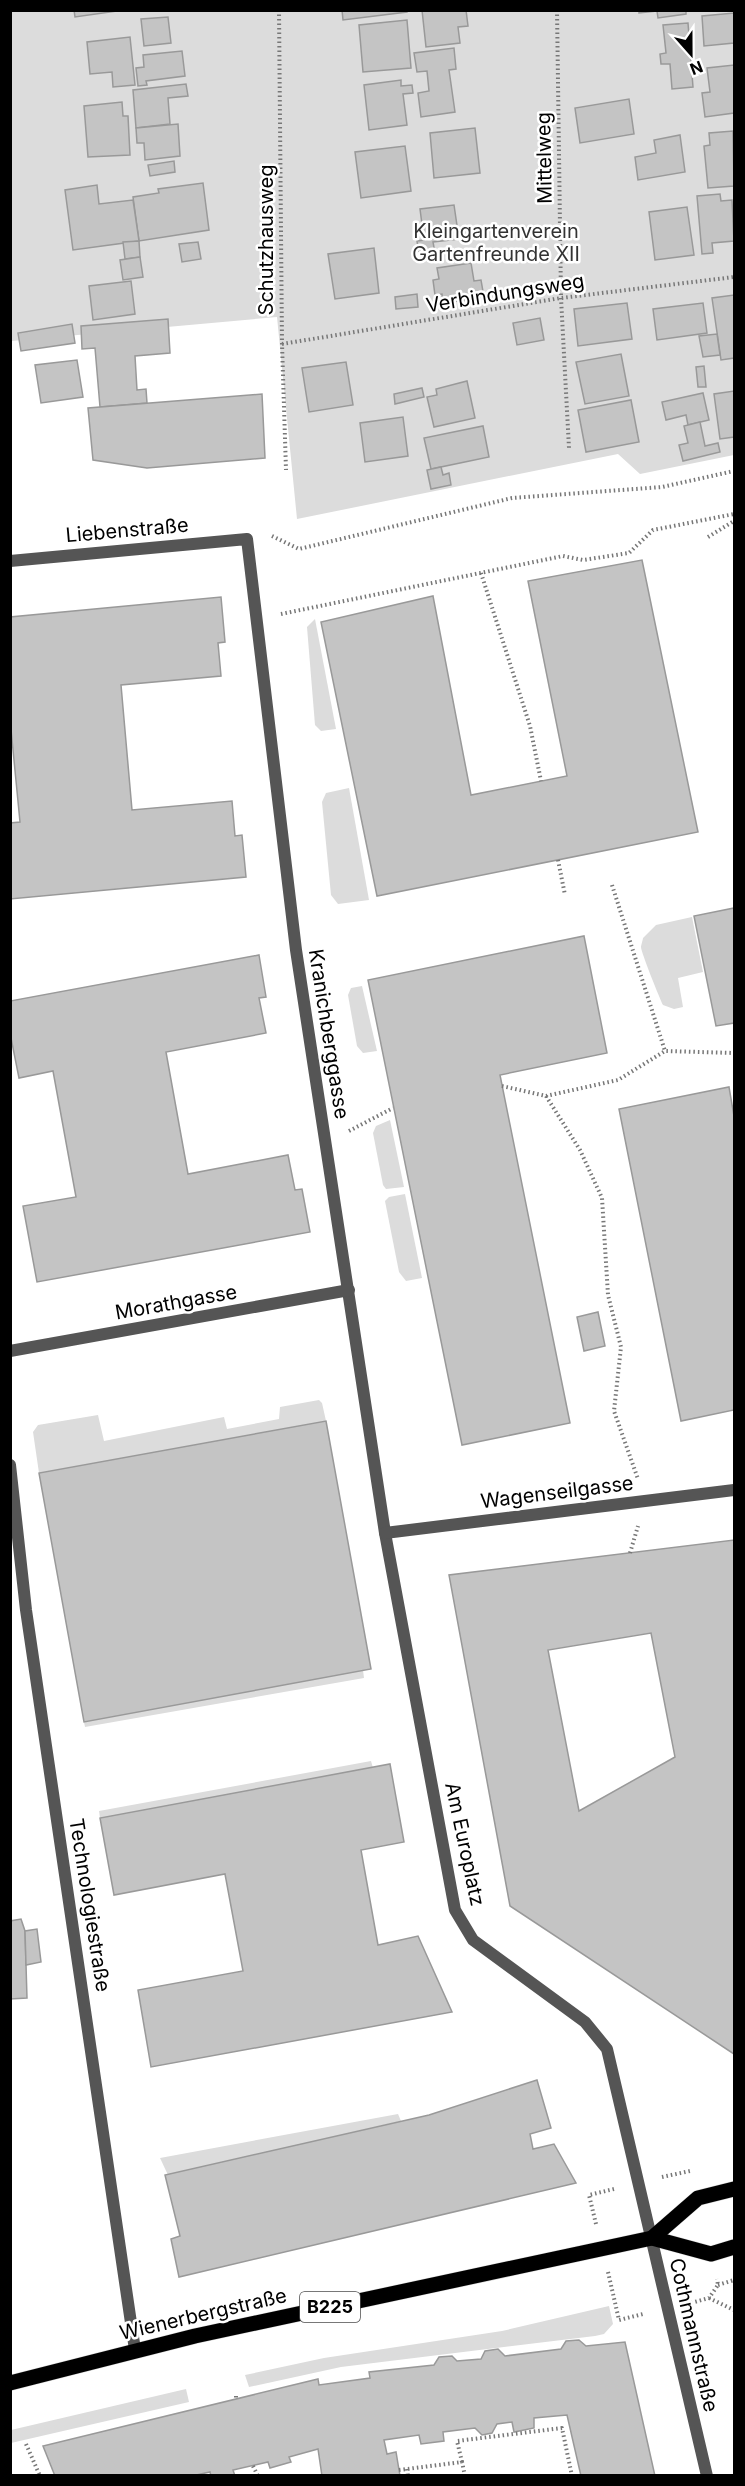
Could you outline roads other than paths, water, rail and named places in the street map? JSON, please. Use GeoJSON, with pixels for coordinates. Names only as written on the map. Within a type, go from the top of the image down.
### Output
{"type":"FeatureCollection","features":[{"type":"Feature","properties":{"kind":"main road","name":"Wienerbergstraße"},"geometry":{"type":"LineString","coordinates":[[652,2238],[698,2198],[735,2189]]}},
{"type":"Feature","properties":{"kind":"main road","name":"Wienerbergstraße"},"geometry":{"type":"LineString","coordinates":[[10,2383],[135,2350],[652,2238],[711,2254],[735,2247]]}},
{"type":"Feature","properties":{"kind":"street","name":"Liebenstraße"},"geometry":{"type":"LineString","coordinates":[[10,561],[247,539]]}},
{"type":"Feature","properties":{"kind":"street","name":"Kranichberggasse"},"geometry":{"type":"LineString","coordinates":[[247,539],[296,950],[385,1533]]}},
{"type":"Feature","properties":{"kind":"street","name":"Morathgasse"},"geometry":{"type":"LineString","coordinates":[[10,1351],[349,1290]]}},
{"type":"Feature","properties":{"kind":"street","name":"Technologiestraße"},"geometry":{"type":"LineString","coordinates":[[10,1465],[26,1610],[135,2350]]}},
{"type":"Feature","properties":{"kind":"street","name":"Wagenseilgasse"},"geometry":{"type":"LineString","coordinates":[[385,1533],[735,1490]]}},
{"type":"Feature","properties":{"kind":"street","name":"Am Europlatz"},"geometry":{"type":"LineString","coordinates":[[385,1533],[455,1910],[473,1940],[585,2022],[607,2049],[652,2238]]}},
{"type":"Feature","properties":{"kind":"street","name":"Cothmannstraße"},"geometry":{"type":"LineString","coordinates":[[652,2238],[707,2475]]}},
{"type":"Feature","properties":{"kind":"park label","name":"Kleingartenverein Gartenfreunde XII"},"geometry":{"type":"Point","coordinates":[496,242]}}]}
